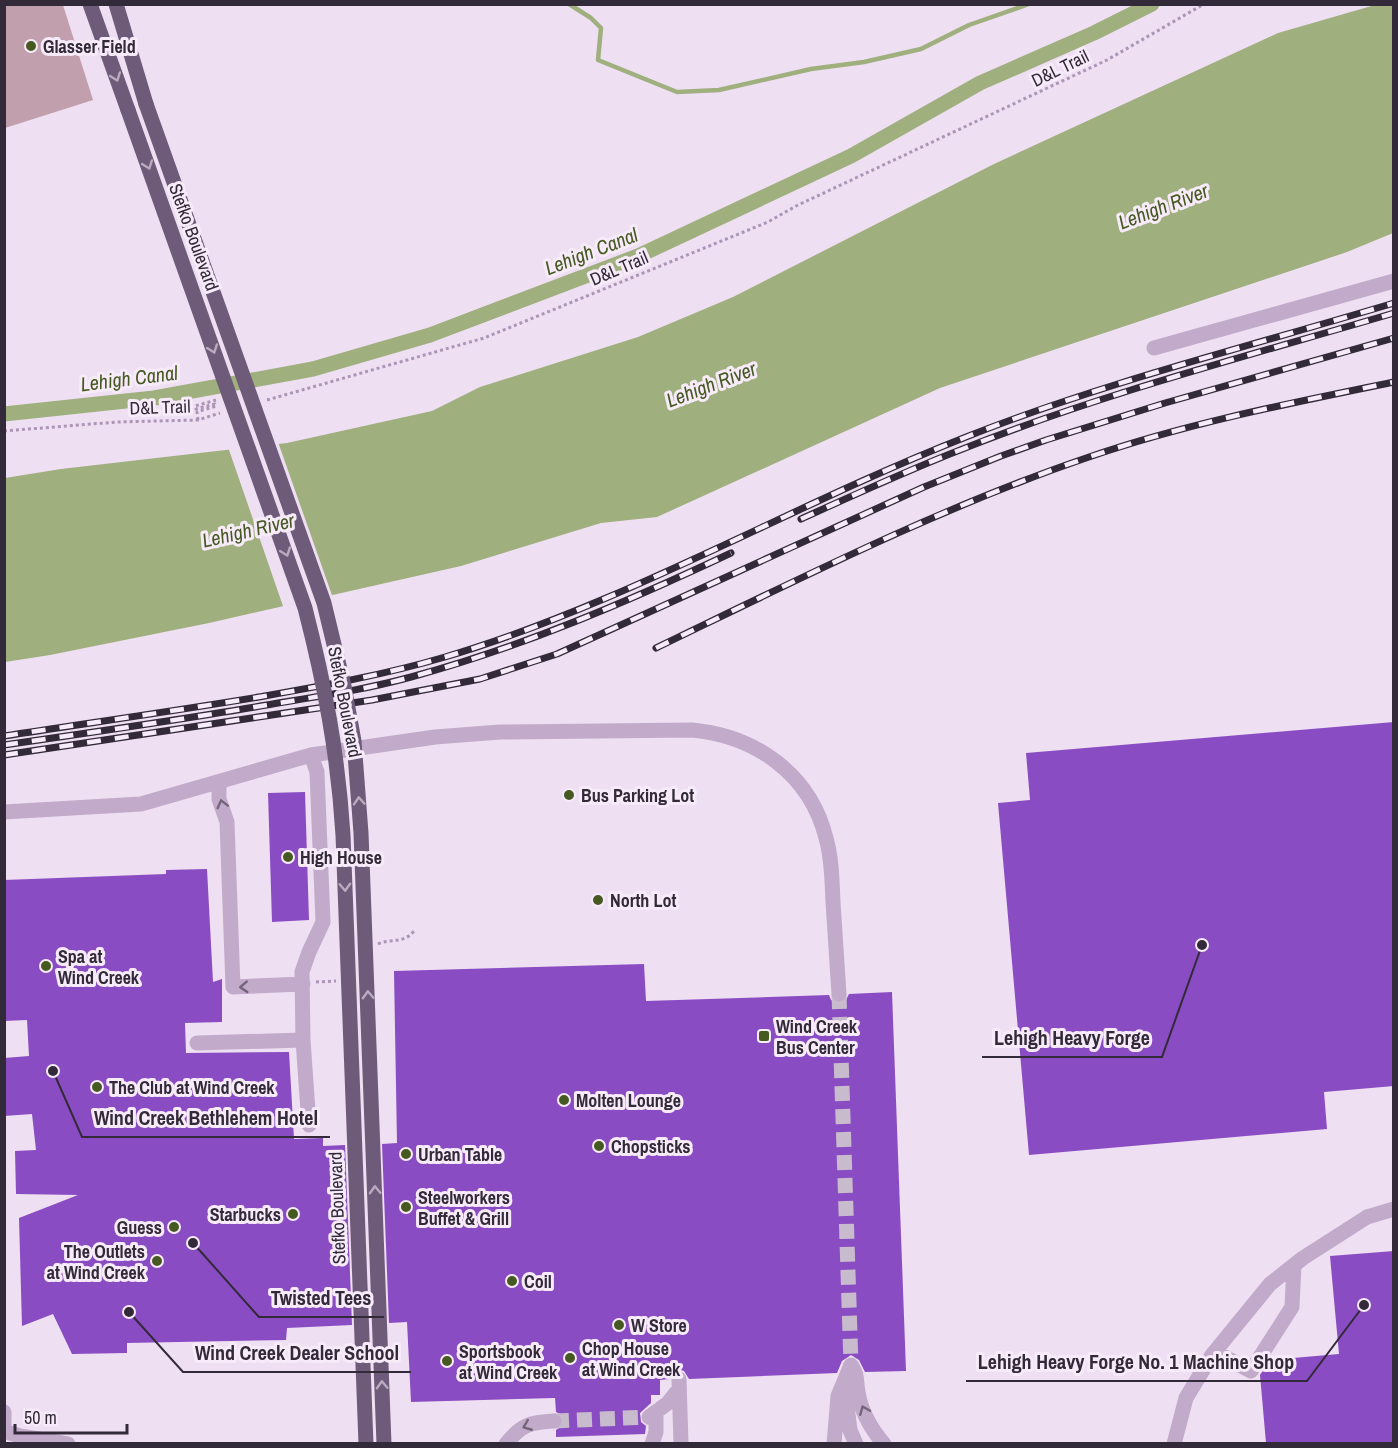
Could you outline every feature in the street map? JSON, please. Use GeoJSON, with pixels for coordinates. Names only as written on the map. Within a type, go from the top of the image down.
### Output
{"type":"FeatureCollection","features":[{"type":"Feature","properties":{"kind":"main road","name":"Stefko Boulevard"},"geometry":{"type":"LineString","coordinates":[[90,4],[305,608],[325,690],[339,777],[343,835],[366,1443]]}},
{"type":"Feature","properties":{"kind":"main road","name":"Stefko Boulevard"},"geometry":{"type":"LineString","coordinates":[[116,4],[146,104],[324,603],[346,697],[354,741],[362,845],[384,1443]]}},
{"type":"Feature","properties":{"kind":"street"},"geometry":{"type":"LineString","coordinates":[[1154,348],[1394,281]]}},
{"type":"Feature","properties":{"kind":"street"},"geometry":{"type":"LineString","coordinates":[[4,812],[141,804],[311,755],[435,737],[500,732],[692,730],[709,732],[730,737],[750,746],[782,765],[793,777],[817,813],[826,836],[832,881],[839,994]]}},
{"type":"Feature","properties":{"kind":"street"},"geometry":{"type":"LineString","coordinates":[[309,1125],[303,1040],[302,972],[323,922],[317,772],[311,755]]}},
{"type":"Feature","properties":{"kind":"street"},"geometry":{"type":"LineString","coordinates":[[219,782],[219,799],[227,822],[233,987],[303,984]]}},
{"type":"Feature","properties":{"kind":"street"},"geometry":{"type":"LineString","coordinates":[[197,1042],[303,1040]]}},
{"type":"Feature","properties":{"kind":"street"},"geometry":{"type":"LineString","coordinates":[[1174,1443],[1186,1398],[1215,1352],[1270,1284],[1367,1216],[1394,1209]]}},
{"type":"Feature","properties":{"kind":"street"},"geometry":{"type":"LineString","coordinates":[[1215,1352],[1251,1371],[1292,1307],[1294,1265]]}},
{"type":"Feature","properties":{"kind":"street"},"geometry":{"type":"LineString","coordinates":[[834,1443],[838,1396],[851,1373]]}},
{"type":"Feature","properties":{"kind":"street"},"geometry":{"type":"LineString","coordinates":[[851,1373],[844,1396],[850,1430],[856,1443]]}},
{"type":"Feature","properties":{"kind":"street"},"geometry":{"type":"LineString","coordinates":[[851,1373],[864,1413],[884,1443]]}},
{"type":"Feature","properties":{"kind":"street"},"geometry":{"type":"LineString","coordinates":[[653,1417],[668,1403],[679,1384],[681,1443]]}},
{"type":"Feature","properties":{"kind":"street"},"geometry":{"type":"LineString","coordinates":[[4,1412],[4,1430],[20,1436],[68,1443]]}},
{"type":"Feature","properties":{"kind":"street"},"geometry":{"type":"LineString","coordinates":[[653,1417],[680,1415]]}},
{"type":"Feature","properties":{"kind":"street"},"geometry":{"type":"LineString","coordinates":[[652,1443],[656,1432],[653,1417]]}},
{"type":"Feature","properties":{"kind":"street"},"geometry":{"type":"LineString","coordinates":[[506,1443],[522,1426],[554,1421]]}},
{"type":"Feature","properties":{"kind":"path","name":"D&L Trail"},"geometry":{"type":"LineString","coordinates":[[267,400],[484,338],[665,262],[738,235],[1107,60],[1203,4]]}},
{"type":"Feature","properties":{"kind":"path"},"geometry":{"type":"LineString","coordinates":[[198,420],[197,412],[216,406],[215,404],[196,410],[195,406],[218,400]]}},
{"type":"Feature","properties":{"kind":"path","name":"D&L Trail"},"geometry":{"type":"LineString","coordinates":[[4,431],[117,422],[198,420],[226,411]]}},
{"type":"Feature","properties":{"kind":"path"},"geometry":{"type":"LineString","coordinates":[[374,947],[384,942],[405,940],[414,931]]}},
{"type":"Feature","properties":{"kind":"shaded area","name":"Glasser Field"},"geometry":{"type":"Polygon","coordinates":[[[5,4],[63,5],[93,100],[5,128],[5,4]]]}},
{"type":"Feature","properties":{"kind":"water","name":"Lehigh River"},"geometry":{"type":"Polygon","coordinates":[[[1375,5],[1393,5],[1393,233],[1347,252],[940,388],[657,517],[601,523],[461,566],[209,623],[5,662],[5,478],[61,469],[287,443],[432,411],[480,387],[638,337],[733,297],[994,164],[1278,33],[1375,5]]]}},
{"type":"Feature","properties":{"kind":"pier"},"geometry":{"type":"Polygon","coordinates":[[[278,442],[333,598],[284,609],[228,447],[278,442]]]}},
{"type":"Feature","properties":{"kind":"building"},"geometry":{"type":"Polygon","coordinates":[[[1394,722],[1394,1086],[1324,1092],[1327,1129],[1029,1155],[998,803],[1030,800],[1026,753],[1394,722]]]}},
{"type":"Feature","properties":{"kind":"building","name":"High House"},"geometry":{"type":"Polygon","coordinates":[[[305,792],[309,920],[272,922],[268,793],[305,792]]]}},
{"type":"Feature","properties":{"kind":"building"},"geometry":{"type":"Polygon","coordinates":[[[207,869],[213,982],[222,979],[222,1022],[185,1023],[186,1053],[289,1052],[294,1139],[323,1138],[323,1146],[345,1145],[352,1325],[287,1328],[286,1340],[127,1343],[127,1353],[72,1354],[53,1314],[22,1326],[19,1218],[78,1195],[16,1194],[15,1151],[36,1150],[32,1114],[4,1116],[4,1058],[29,1056],[27,1020],[4,1021],[4,880],[166,874],[166,870],[207,869]]]}},
{"type":"Feature","properties":{"kind":"building"},"geometry":{"type":"Polygon","coordinates":[[[644,964],[646,1001],[829,995],[831,1000],[839,1004],[845,1002],[849,994],[892,992],[906,1371],[865,1372],[859,1360],[851,1355],[842,1361],[837,1373],[689,1379],[684,1371],[678,1369],[671,1374],[669,1379],[660,1380],[660,1395],[651,1395],[651,1403],[640,1413],[641,1422],[646,1426],[645,1434],[556,1437],[556,1430],[562,1426],[564,1421],[562,1415],[556,1412],[555,1398],[411,1402],[407,1322],[389,1323],[382,1144],[397,1143],[394,971],[644,964]]]}},
{"type":"Feature","properties":{"kind":"building"},"geometry":{"type":"Polygon","coordinates":[[[1394,1251],[1394,1443],[1266,1443],[1260,1375],[1270,1360],[1339,1354],[1330,1256],[1394,1251]]]}},
{"type":"Feature","properties":{"kind":"waterway"},"geometry":{"type":"LineString","coordinates":[[569,4],[591,18],[601,28],[598,60],[677,92],[719,90],[811,69],[864,62],[921,49],[969,25],[1029,4]]}},
{"type":"Feature","properties":{"kind":"waterway","name":"Lehigh Canal"},"geometry":{"type":"LineString","coordinates":[[4,414],[154,398],[313,369],[430,335],[638,256],[851,156],[980,83],[1094,33],[1152,4]]}},
{"type":"Feature","properties":{"kind":"tunnel"},"geometry":{"type":"LineString","coordinates":[[839,994],[851,1365]]}},
{"type":"Feature","properties":{"kind":"tunnel"},"geometry":{"type":"LineString","coordinates":[[554,1421],[649,1417]]}},
{"type":"Feature","properties":{"kind":"railway"},"geometry":{"type":"LineString","coordinates":[[4,736],[282,693],[376,675],[445,657],[578,610],[901,464],[1018,417],[1125,382],[1394,303]]}},
{"type":"Feature","properties":{"kind":"railway"},"geometry":{"type":"LineString","coordinates":[[801,519],[940,458],[1066,411],[1394,313]]}},
{"type":"Feature","properties":{"kind":"railway"},"geometry":{"type":"LineString","coordinates":[[4,755],[372,700],[480,679],[557,654],[924,487],[1001,456],[1165,403],[1394,338]]}},
{"type":"Feature","properties":{"kind":"railway"},"geometry":{"type":"LineString","coordinates":[[656,648],[870,546],[1033,477],[1164,434],[1278,406],[1394,382]]}},
{"type":"Feature","properties":{"kind":"railway"},"geometry":{"type":"LineString","coordinates":[[4,745],[314,697],[411,677],[534,638],[653,589],[731,553]]}},
{"type":"Feature","properties":{"kind":"place","name":"Glasser Field"},"geometry":{"type":"Point","coordinates":[31,46]}},
{"type":"Feature","properties":{"kind":"place","name":"Bus Parking Lot"},"geometry":{"type":"Point","coordinates":[569,795]}},
{"type":"Feature","properties":{"kind":"place","name":"High House"},"geometry":{"type":"Point","coordinates":[288,857]}},
{"type":"Feature","properties":{"kind":"place","name":"North Lot"},"geometry":{"type":"Point","coordinates":[598,900]}},
{"type":"Feature","properties":{"kind":"place","name":"Lehigh Heavy Forge"},"geometry":{"type":"Point","coordinates":[1202,945]}},
{"type":"Feature","properties":{"kind":"place","name":"Spa at Wind Creek"},"geometry":{"type":"Point","coordinates":[46,966]}},
{"type":"Feature","properties":{"kind":"place","name":"Wind Creek Bus Center"},"geometry":{"type":"Point","coordinates":[764,1036]}},
{"type":"Feature","properties":{"kind":"place","name":"Wind Creek Bethlehem Hotel"},"geometry":{"type":"Point","coordinates":[53,1071]}},
{"type":"Feature","properties":{"kind":"place","name":"The Club at Wind Creek"},"geometry":{"type":"Point","coordinates":[97,1087]}},
{"type":"Feature","properties":{"kind":"place","name":"Molten Lounge"},"geometry":{"type":"Point","coordinates":[564,1100]}},
{"type":"Feature","properties":{"kind":"place","name":"Chopsticks"},"geometry":{"type":"Point","coordinates":[599,1146]}},
{"type":"Feature","properties":{"kind":"place","name":"Urban Table"},"geometry":{"type":"Point","coordinates":[406,1154]}},
{"type":"Feature","properties":{"kind":"place","name":"Steelworkers Buffet & Grill"},"geometry":{"type":"Point","coordinates":[406,1207]}},
{"type":"Feature","properties":{"kind":"place","name":"Starbucks"},"geometry":{"type":"Point","coordinates":[293,1214]}},
{"type":"Feature","properties":{"kind":"place","name":"Guess"},"geometry":{"type":"Point","coordinates":[174,1227]}},
{"type":"Feature","properties":{"kind":"place","name":"Twisted Tees"},"geometry":{"type":"Point","coordinates":[193,1243]}},
{"type":"Feature","properties":{"kind":"place","name":"The Outlets at Wind Creek"},"geometry":{"type":"Point","coordinates":[157,1261]}},
{"type":"Feature","properties":{"kind":"place","name":"Coil"},"geometry":{"type":"Point","coordinates":[512,1281]}},
{"type":"Feature","properties":{"kind":"place","name":"Lehigh Heavy Forge No. 1 Machine Shop"},"geometry":{"type":"Point","coordinates":[1364,1305]}},
{"type":"Feature","properties":{"kind":"place","name":"Wind Creek Dealer School"},"geometry":{"type":"Point","coordinates":[129,1312]}},
{"type":"Feature","properties":{"kind":"place","name":"W Store"},"geometry":{"type":"Point","coordinates":[619,1325]}},
{"type":"Feature","properties":{"kind":"place","name":"Chop House at Wind Creek"},"geometry":{"type":"Point","coordinates":[570,1358]}},
{"type":"Feature","properties":{"kind":"place","name":"Sportsbook at Wind Creek"},"geometry":{"type":"Point","coordinates":[447,1361]}}]}
